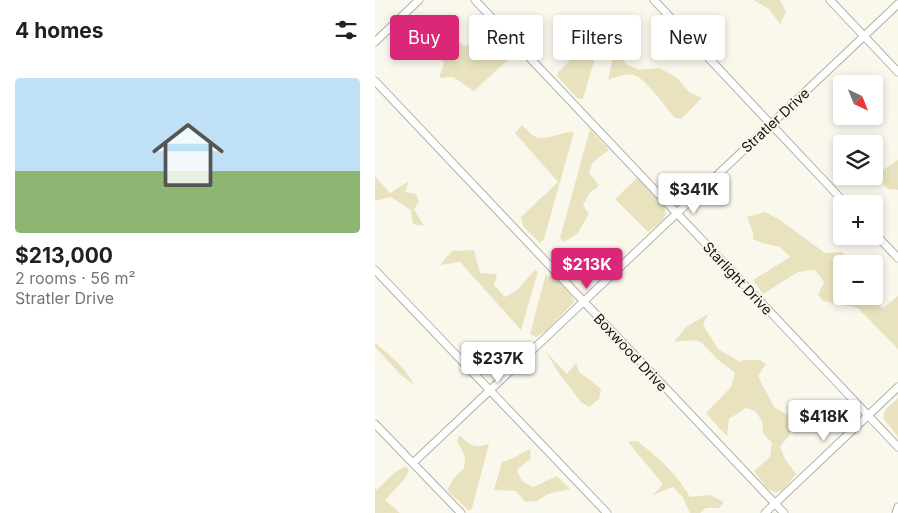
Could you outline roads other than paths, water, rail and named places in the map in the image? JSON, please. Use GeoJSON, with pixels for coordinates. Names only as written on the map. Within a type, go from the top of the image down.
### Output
{"type":"FeatureCollection","features":[{"type":"Feature","properties":{"kind":"street"},"geometry":{"type":"LineString","coordinates":[[375,42],[419,0]]}},
{"type":"Feature","properties":{"kind":"street","name":"Starlight Drive"},"geometry":{"type":"LineString","coordinates":[[475,0],[898,447]]}},
{"type":"Feature","properties":{"kind":"street"},"geometry":{"type":"LineString","coordinates":[[654,0],[837,195]]}},
{"type":"Feature","properties":{"kind":"street"},"geometry":{"type":"LineString","coordinates":[[830,0],[898,72]]}},
{"type":"Feature","properties":{"kind":"street","name":"Stratler Drive"},"geometry":{"type":"LineString","coordinates":[[413,463],[898,4]]}},
{"type":"Feature","properties":{"kind":"street","name":"Boxwood Drive"},"geometry":{"type":"LineString","coordinates":[[375,81],[784,513]]}},
{"type":"Feature","properties":{"kind":"street"},"geometry":{"type":"LineString","coordinates":[[883,242],[898,258]]}},
{"type":"Feature","properties":{"kind":"street"},"geometry":{"type":"LineString","coordinates":[[375,270],[607,513]]}},
{"type":"Feature","properties":{"kind":"street"},"geometry":{"type":"LineString","coordinates":[[765,513],[898,388]]}},
{"type":"Feature","properties":{"kind":"street"},"geometry":{"type":"LineString","coordinates":[[375,424],[461,513]]}},
{"type":"Feature","properties":{"kind":"street"},"geometry":{"type":"LineString","coordinates":[[896,513],[898,506]]}}]}
